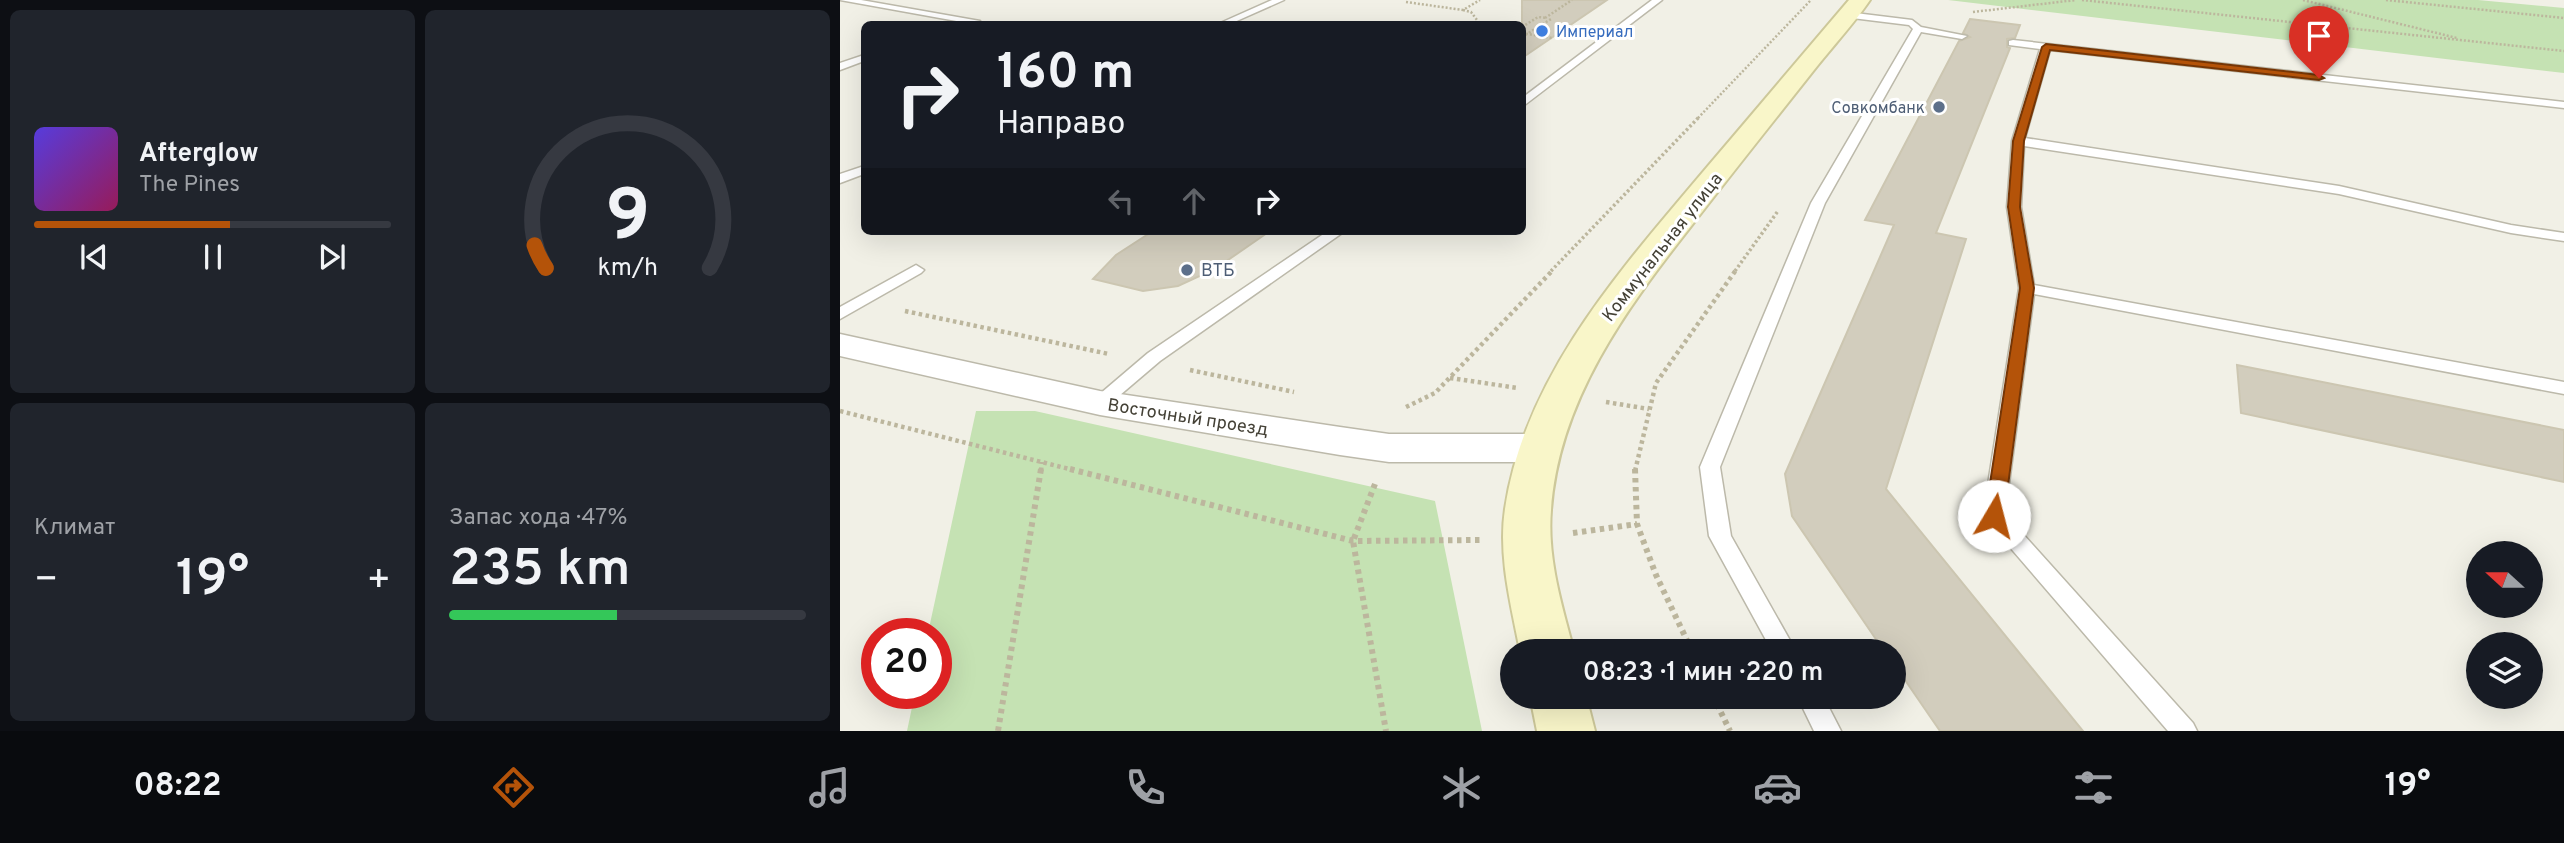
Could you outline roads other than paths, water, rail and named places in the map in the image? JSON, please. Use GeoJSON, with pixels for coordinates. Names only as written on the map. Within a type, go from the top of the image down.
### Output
{"type":"FeatureCollection","features":[{"type":"Feature","properties":{"kind":"main road","name":"Коммунальная улица"},"geometry":{"type":"LineString","coordinates":[[1545,639],[1530,577],[1528,506],[1541,448],[1561,395],[1588,345],[1641,267],[1855,4]]}},
{"type":"Feature","properties":{"kind":"main road"},"geometry":{"type":"LineString","coordinates":[[1561,709],[1566,731]]}},
{"type":"Feature","properties":{"kind":"street","name":"Восточный проезд"},"geometry":{"type":"LineString","coordinates":[[840,345],[1100,403],[1389,448],[1541,448]]}},
{"type":"Feature","properties":{"kind":"lane"},"geometry":{"type":"LineString","coordinates":[[844,0],[975,21]]}},
{"type":"Feature","properties":{"kind":"lane"},"geometry":{"type":"LineString","coordinates":[[1230,21],[1280,0]]}},
{"type":"Feature","properties":{"kind":"lane"},"geometry":{"type":"LineString","coordinates":[[1526,101],[1658,0]]}},
{"type":"Feature","properties":{"kind":"lane"},"geometry":{"type":"LineString","coordinates":[[1855,4],[1912,23],[1918,29],[1962,36]]}},
{"type":"Feature","properties":{"kind":"lane"},"geometry":{"type":"LineString","coordinates":[[1777,639],[1720,536],[1710,467],[1818,203],[1918,29]]}},
{"type":"Feature","properties":{"kind":"lane"},"geometry":{"type":"LineString","coordinates":[[2012,43],[2564,105]]}},
{"type":"Feature","properties":{"kind":"lane"},"geometry":{"type":"LineString","coordinates":[[2046,47],[2018,141],[2014,207],[2027,288],[1994,516],[2184,731]]}},
{"type":"Feature","properties":{"kind":"lane"},"geometry":{"type":"LineString","coordinates":[[840,67],[861,59]]}},
{"type":"Feature","properties":{"kind":"lane"},"geometry":{"type":"LineString","coordinates":[[2018,141],[2339,190],[2511,229],[2564,237]]}},
{"type":"Feature","properties":{"kind":"lane"},"geometry":{"type":"LineString","coordinates":[[840,179],[861,171]]}},
{"type":"Feature","properties":{"kind":"lane"},"geometry":{"type":"LineString","coordinates":[[1100,403],[1154,357],[1332,235]]}},
{"type":"Feature","properties":{"kind":"lane"},"geometry":{"type":"LineString","coordinates":[[840,314],[916,270]]}},
{"type":"Feature","properties":{"kind":"lane"},"geometry":{"type":"LineString","coordinates":[[2027,288],[2564,388]]}},
{"type":"Feature","properties":{"kind":"lane"},"geometry":{"type":"LineString","coordinates":[[1816,709],[1828,731]]}},
{"type":"Feature","properties":{"kind":"place","name":"Империал"},"geometry":{"type":"Point","coordinates":[1542,31]}},
{"type":"Feature","properties":{"kind":"place","name":"Совкомбанк"},"geometry":{"type":"Point","coordinates":[1939,107]}},
{"type":"Feature","properties":{"kind":"place","name":"ВТБ"},"geometry":{"type":"Point","coordinates":[1187,270]}}]}
